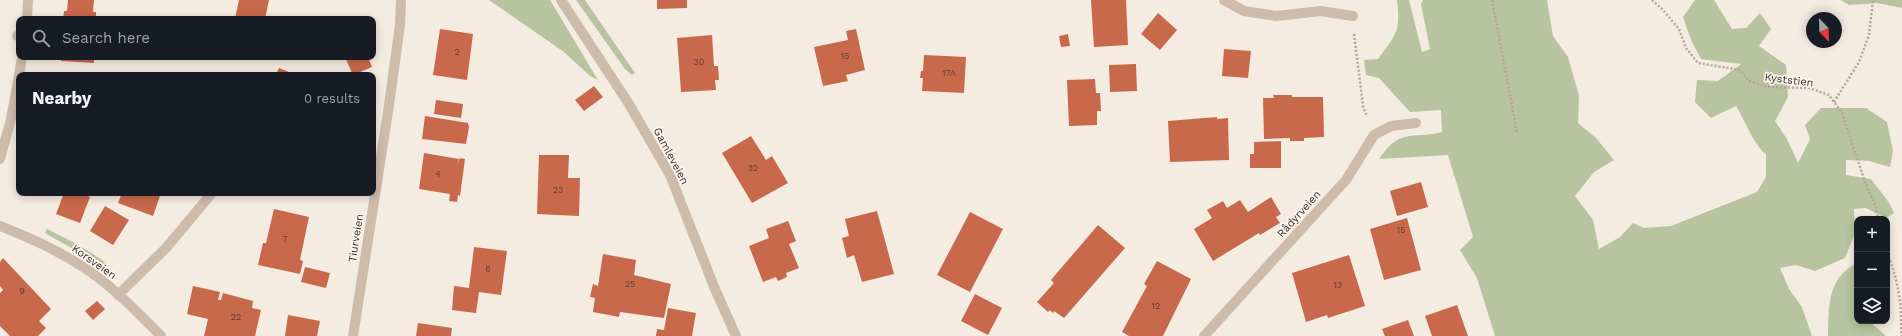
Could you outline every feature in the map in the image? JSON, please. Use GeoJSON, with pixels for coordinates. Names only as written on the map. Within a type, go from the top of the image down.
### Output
{"type":"FeatureCollection","features":[{"type":"Feature","properties":{"kind":"street"},"geometry":{"type":"LineString","coordinates":[[27,16],[28,0]]}},
{"type":"Feature","properties":{"kind":"street","name":"Tiurveien"},"geometry":{"type":"LineString","coordinates":[[376,189],[400,26],[401,0]]}},
{"type":"Feature","properties":{"kind":"street","name":"Gamleveien"},"geometry":{"type":"LineString","coordinates":[[561,0],[628,104],[670,175],[715,289],[736,336]]}},
{"type":"Feature","properties":{"kind":"street"},"geometry":{"type":"LineString","coordinates":[[1224,0],[1244,11],[1276,16],[1321,11],[1353,16]]}},
{"type":"Feature","properties":{"kind":"street"},"geometry":{"type":"LineString","coordinates":[[20,72],[22,60]]}},
{"type":"Feature","properties":{"kind":"street"},"geometry":{"type":"LineString","coordinates":[[0,159],[11,119],[16,92]]}},
{"type":"Feature","properties":{"kind":"street"},"geometry":{"type":"LineString","coordinates":[[1374,135],[1391,126],[1416,123]]}},
{"type":"Feature","properties":{"kind":"street","name":"Rådyrveien"},"geometry":{"type":"LineString","coordinates":[[1204,336],[1346,180],[1374,135]]}},
{"type":"Feature","properties":{"kind":"street"},"geometry":{"type":"LineString","coordinates":[[118,295],[166,248],[209,196]]}},
{"type":"Feature","properties":{"kind":"street","name":"Tiurveien"},"geometry":{"type":"LineString","coordinates":[[353,336],[375,196]]}},
{"type":"Feature","properties":{"kind":"street","name":"Korsveien"},"geometry":{"type":"LineString","coordinates":[[0,226],[41,242],[81,265],[118,295],[161,336]]}},
{"type":"Feature","properties":{"kind":"path"},"geometry":{"type":"LineString","coordinates":[[1492,0],[1517,132]]}},
{"type":"Feature","properties":{"kind":"path","name":"Kyststien"},"geometry":{"type":"LineString","coordinates":[[1652,0],[1662,9],[1679,30],[1686,48],[1698,63],[1740,70],[1749,81],[1768,87],[1810,88],[1829,95],[1842,113],[1865,182],[1876,208],[1877,216]]}},
{"type":"Feature","properties":{"kind":"path"},"geometry":{"type":"LineString","coordinates":[[1834,102],[1859,62],[1868,35],[1873,0]]}},
{"type":"Feature","properties":{"kind":"path"},"geometry":{"type":"LineString","coordinates":[[1353,16],[1355,49],[1363,106],[1374,135]]}},
{"type":"Feature","properties":{"kind":"path"},"geometry":{"type":"LineString","coordinates":[[1890,260],[1900,297],[1902,336]]}},
{"type":"Feature","properties":{"kind":"green space"},"geometry":{"type":"Polygon","coordinates":[[[489,0],[550,0],[598,80],[590,76],[564,52],[489,0]]]}},
{"type":"Feature","properties":{"kind":"green space"},"geometry":{"type":"Polygon","coordinates":[[[576,0],[585,0],[635,73],[632,75],[625,69],[576,0]]]}},
{"type":"Feature","properties":{"kind":"green space"},"geometry":{"type":"Polygon","coordinates":[[[1397,0],[1409,0],[1422,52],[1430,49],[1421,4],[1423,0],[1547,0],[1553,36],[1568,57],[1579,96],[1578,123],[1596,138],[1614,160],[1594,172],[1575,196],[1593,220],[1599,249],[1620,237],[1633,223],[1644,228],[1671,226],[1757,192],[1766,177],[1766,155],[1753,138],[1736,106],[1711,118],[1695,102],[1697,80],[1718,81],[1741,64],[1701,59],[1691,40],[1683,17],[1695,0],[1714,0],[1732,29],[1746,28],[1760,13],[1771,29],[1759,46],[1786,65],[1788,97],[1775,121],[1787,139],[1798,163],[1810,139],[1805,125],[1821,108],[1866,108],[1887,122],[1893,151],[1890,167],[1869,161],[1846,160],[1846,175],[1871,179],[1887,199],[1894,213],[1889,216],[1882,216],[1866,208],[1854,209],[1854,236],[1845,258],[1815,271],[1796,265],[1780,268],[1789,289],[1802,307],[1812,336],[1495,336],[1477,278],[1460,250],[1473,237],[1448,155],[1379,159],[1394,142],[1407,136],[1442,132],[1441,110],[1410,112],[1379,78],[1366,75],[1364,60],[1378,59],[1389,44],[1396,32],[1398,10],[1397,0]]]}},
{"type":"Feature","properties":{"kind":"green space"},"geometry":{"type":"Polygon","coordinates":[[[1841,0],[1902,0],[1902,8],[1877,3],[1849,5],[1841,0]]]}},
{"type":"Feature","properties":{"kind":"green space"},"geometry":{"type":"Polygon","coordinates":[[[47,229],[78,245],[107,264],[105,267],[45,233],[47,229]]]}},
{"type":"Feature","properties":{"kind":"green space"},"geometry":{"type":"Polygon","coordinates":[[[1854,265],[1854,324],[1872,324],[1886,336],[1828,336],[1832,294],[1835,285],[1847,269],[1854,265]]]}},
{"type":"Feature","properties":{"kind":"building"},"geometry":{"type":"Polygon","coordinates":[[[68,0],[94,0],[93,12],[96,12],[96,16],[63,16],[64,11],[67,11],[68,0]]]}},
{"type":"Feature","properties":{"kind":"building"},"geometry":{"type":"Polygon","coordinates":[[[239,0],[269,0],[266,16],[235,16],[239,0]]]}},
{"type":"Feature","properties":{"kind":"building"},"geometry":{"type":"Polygon","coordinates":[[[657,0],[687,0],[687,8],[657,9],[657,0]]]}},
{"type":"Feature","properties":{"kind":"building"},"geometry":{"type":"Polygon","coordinates":[[[1091,0],[1126,0],[1128,45],[1094,47],[1091,0]]]}},
{"type":"Feature","properties":{"kind":"building"},"geometry":{"type":"Polygon","coordinates":[[[1158,13],[1177,30],[1160,50],[1141,34],[1158,13]]]}},
{"type":"Feature","properties":{"kind":"building"},"geometry":{"type":"Polygon","coordinates":[[[440,29],[473,34],[467,80],[433,75],[440,29]]]}},
{"type":"Feature","properties":{"kind":"building"},"geometry":{"type":"Polygon","coordinates":[[[856,29],[865,70],[846,75],[848,81],[823,86],[814,47],[848,40],[846,31],[856,29]]]}},
{"type":"Feature","properties":{"kind":"building"},"geometry":{"type":"Polygon","coordinates":[[[1068,34],[1070,46],[1061,47],[1059,36],[1068,34]]]}},
{"type":"Feature","properties":{"kind":"building"},"geometry":{"type":"Polygon","coordinates":[[[712,35],[714,66],[718,66],[719,80],[715,80],[716,90],[681,92],[677,38],[712,35]]]}},
{"type":"Feature","properties":{"kind":"building"},"geometry":{"type":"Polygon","coordinates":[[[1224,49],[1251,51],[1248,78],[1222,76],[1224,49]]]}},
{"type":"Feature","properties":{"kind":"building"},"geometry":{"type":"Polygon","coordinates":[[[924,55],[966,57],[964,93],[922,91],[923,78],[920,78],[921,71],[923,71],[924,55]]]}},
{"type":"Feature","properties":{"kind":"building"},"geometry":{"type":"Polygon","coordinates":[[[94,60],[94,63],[61,61],[94,60]]]}},
{"type":"Feature","properties":{"kind":"building"},"geometry":{"type":"Polygon","coordinates":[[[346,60],[369,60],[372,67],[360,72],[352,72],[346,60]]]}},
{"type":"Feature","properties":{"kind":"building"},"geometry":{"type":"Polygon","coordinates":[[[1136,64],[1137,91],[1110,92],[1109,65],[1136,64]]]}},
{"type":"Feature","properties":{"kind":"building"},"geometry":{"type":"Polygon","coordinates":[[[279,68],[289,72],[277,72],[279,68]]]}},
{"type":"Feature","properties":{"kind":"building"},"geometry":{"type":"Polygon","coordinates":[[[1095,79],[1096,93],[1100,93],[1101,111],[1097,111],[1097,125],[1069,126],[1067,80],[1095,79]]]}},
{"type":"Feature","properties":{"kind":"building"},"geometry":{"type":"Polygon","coordinates":[[[594,86],[603,97],[584,111],[575,100],[594,86]]]}},
{"type":"Feature","properties":{"kind":"building"},"geometry":{"type":"Polygon","coordinates":[[[1273,95],[1292,95],[1292,97],[1323,97],[1324,137],[1304,138],[1304,141],[1290,141],[1290,138],[1264,139],[1263,98],[1274,98],[1273,95]]]}},
{"type":"Feature","properties":{"kind":"building"},"geometry":{"type":"Polygon","coordinates":[[[436,100],[463,104],[461,118],[434,114],[436,100]]]}},
{"type":"Feature","properties":{"kind":"building"},"geometry":{"type":"Polygon","coordinates":[[[425,116],[468,123],[469,127],[466,144],[422,139],[425,116]]]}},
{"type":"Feature","properties":{"kind":"building"},"geometry":{"type":"Polygon","coordinates":[[[1217,117],[1217,119],[1228,118],[1229,160],[1170,162],[1168,121],[1217,117]]]}},
{"type":"Feature","properties":{"kind":"building"},"geometry":{"type":"Polygon","coordinates":[[[751,136],[766,160],[772,156],[788,183],[752,203],[722,153],[751,136]]]}},
{"type":"Feature","properties":{"kind":"building"},"geometry":{"type":"Polygon","coordinates":[[[1281,141],[1281,168],[1250,168],[1250,154],[1254,154],[1254,142],[1281,141]]]}},
{"type":"Feature","properties":{"kind":"building"},"geometry":{"type":"Polygon","coordinates":[[[424,153],[459,159],[457,166],[460,158],[465,159],[460,196],[458,195],[457,202],[449,201],[450,194],[419,189],[424,153]]]}},
{"type":"Feature","properties":{"kind":"building"},"geometry":{"type":"Polygon","coordinates":[[[539,155],[569,155],[568,178],[580,178],[579,216],[537,214],[539,155]]]}},
{"type":"Feature","properties":{"kind":"building"},"geometry":{"type":"Polygon","coordinates":[[[1421,182],[1428,207],[1397,216],[1390,191],[1421,182]]]}},
{"type":"Feature","properties":{"kind":"building"},"geometry":{"type":"Polygon","coordinates":[[[63,196],[90,197],[80,223],[56,214],[63,196]]]}},
{"type":"Feature","properties":{"kind":"building"},"geometry":{"type":"Polygon","coordinates":[[[121,196],[160,196],[153,216],[118,203],[121,196]]]}},
{"type":"Feature","properties":{"kind":"building"},"geometry":{"type":"Polygon","coordinates":[[[1271,197],[1281,214],[1276,217],[1280,223],[1260,235],[1259,233],[1213,261],[1194,229],[1212,218],[1207,210],[1223,201],[1227,208],[1240,200],[1248,212],[1271,197]]]}},
{"type":"Feature","properties":{"kind":"building"},"geometry":{"type":"Polygon","coordinates":[[[105,206],[129,220],[113,245],[90,231],[105,206]]]}},
{"type":"Feature","properties":{"kind":"building"},"geometry":{"type":"Polygon","coordinates":[[[274,209],[309,217],[300,260],[303,261],[300,274],[258,265],[263,243],[266,243],[274,209]]]}},
{"type":"Feature","properties":{"kind":"building"},"geometry":{"type":"Polygon","coordinates":[[[877,211],[894,274],[862,282],[854,255],[847,258],[842,238],[849,236],[845,219],[877,211]]]}},
{"type":"Feature","properties":{"kind":"building"},"geometry":{"type":"Polygon","coordinates":[[[970,212],[1003,229],[970,292],[937,275],[970,212]]]}},
{"type":"Feature","properties":{"kind":"building"},"geometry":{"type":"Polygon","coordinates":[[[1407,218],[1421,270],[1384,280],[1370,229],[1407,218]]]}},
{"type":"Feature","properties":{"kind":"building"},"geometry":{"type":"Polygon","coordinates":[[[788,221],[796,241],[789,244],[799,268],[786,273],[787,277],[778,281],[776,277],[763,282],[749,246],[769,238],[766,229],[788,221]]]}},
{"type":"Feature","properties":{"kind":"building"},"geometry":{"type":"Polygon","coordinates":[[[1098,225],[1125,248],[1064,318],[1054,311],[1053,313],[1050,310],[1048,312],[1037,302],[1054,283],[1051,280],[1098,225]]]}},
{"type":"Feature","properties":{"kind":"building"},"geometry":{"type":"Polygon","coordinates":[[[474,247],[507,251],[501,295],[479,292],[476,313],[452,310],[454,286],[469,288],[474,247]]]}},
{"type":"Feature","properties":{"kind":"building"},"geometry":{"type":"Polygon","coordinates":[[[603,254],[636,260],[634,275],[671,284],[664,318],[620,312],[619,317],[593,312],[595,298],[590,297],[593,284],[598,286],[603,254]]]}},
{"type":"Feature","properties":{"kind":"building"},"geometry":{"type":"Polygon","coordinates":[[[1349,255],[1365,306],[1328,318],[1327,315],[1306,322],[1292,273],[1349,255]]]}},
{"type":"Feature","properties":{"kind":"building"},"geometry":{"type":"Polygon","coordinates":[[[3,258],[51,309],[39,321],[46,328],[38,336],[10,336],[0,326],[0,293],[3,290],[0,286],[0,262],[3,258]]]}},
{"type":"Feature","properties":{"kind":"building"},"geometry":{"type":"Polygon","coordinates":[[[1157,261],[1191,279],[1163,336],[1129,336],[1122,332],[1147,286],[1144,284],[1157,261]]]}},
{"type":"Feature","properties":{"kind":"building"},"geometry":{"type":"Polygon","coordinates":[[[305,267],[330,273],[326,288],[301,282],[305,267]]]}},
{"type":"Feature","properties":{"kind":"building"},"geometry":{"type":"Polygon","coordinates":[[[193,286],[220,292],[218,300],[221,300],[223,293],[253,301],[252,308],[261,310],[255,336],[204,336],[208,319],[187,314],[193,286]]]}},
{"type":"Feature","properties":{"kind":"building"},"geometry":{"type":"Polygon","coordinates":[[[975,294],[1002,308],[988,335],[961,321],[975,294]]]}},
{"type":"Feature","properties":{"kind":"building"},"geometry":{"type":"Polygon","coordinates":[[[97,301],[105,309],[93,320],[85,311],[97,301]]]}},
{"type":"Feature","properties":{"kind":"building"},"geometry":{"type":"Polygon","coordinates":[[[1457,305],[1468,336],[1432,336],[1425,316],[1457,305]]]}},
{"type":"Feature","properties":{"kind":"building"},"geometry":{"type":"Polygon","coordinates":[[[668,308],[696,313],[692,336],[656,336],[657,329],[664,330],[668,308]]]}},
{"type":"Feature","properties":{"kind":"building"},"geometry":{"type":"Polygon","coordinates":[[[288,315],[320,321],[317,336],[285,336],[288,315]]]}},
{"type":"Feature","properties":{"kind":"building"},"geometry":{"type":"Polygon","coordinates":[[[1408,320],[1414,336],[1385,336],[1382,329],[1408,320]]]}},
{"type":"Feature","properties":{"kind":"building"},"geometry":{"type":"Polygon","coordinates":[[[418,323],[452,328],[451,336],[416,336],[418,323]]]}}]}
